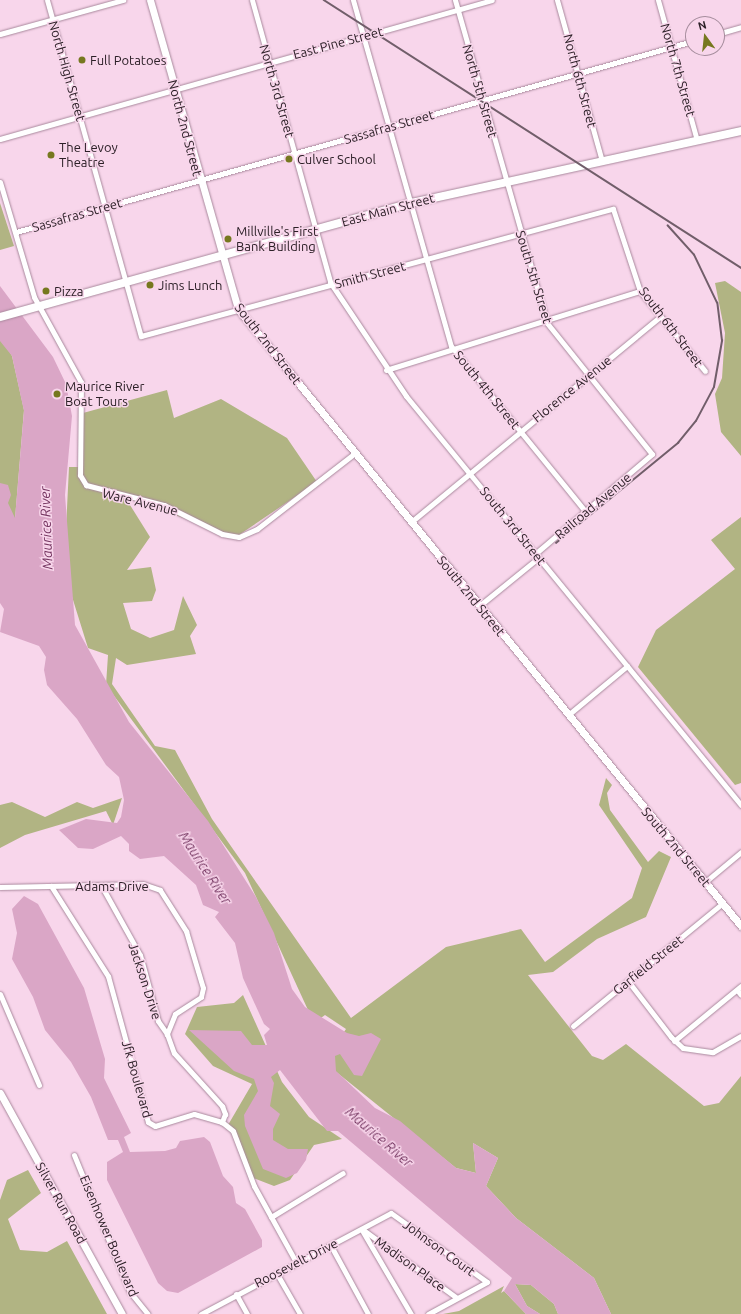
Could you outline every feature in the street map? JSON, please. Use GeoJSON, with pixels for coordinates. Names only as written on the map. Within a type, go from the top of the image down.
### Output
{"type":"FeatureCollection","features":[{"type":"Feature","properties":{"kind":"highway","name":"East Main Street"},"geometry":{"type":"LineString","coordinates":[[0,317],[411,203],[741,131]]}},
{"type":"Feature","properties":{"kind":"main road","name":"North 2nd Street"},"geometry":{"type":"LineString","coordinates":[[150,0],[221,256]]}},
{"type":"Feature","properties":{"kind":"main road","name":"South 2nd Street"},"geometry":{"type":"LineString","coordinates":[[221,256],[240,311],[741,926]]}},
{"type":"Feature","properties":{"kind":"main road","name":"Silver Run Road"},"geometry":{"type":"LineString","coordinates":[[0,1093],[122,1314]]}},
{"type":"Feature","properties":{"kind":"street","name":"North High Street"},"geometry":{"type":"LineString","coordinates":[[47,0],[139,332],[144,336]]}},
{"type":"Feature","properties":{"kind":"street"},"geometry":{"type":"LineString","coordinates":[[0,34],[123,0]]}},
{"type":"Feature","properties":{"kind":"street","name":"North 3rd Street"},"geometry":{"type":"LineString","coordinates":[[252,0],[315,229]]}},
{"type":"Feature","properties":{"kind":"street","name":"South 4th Street"},"geometry":{"type":"LineString","coordinates":[[353,0],[452,348],[586,512]]}},
{"type":"Feature","properties":{"kind":"street","name":"North 5th Street"},"geometry":{"type":"LineString","coordinates":[[455,0],[506,182]]}},
{"type":"Feature","properties":{"kind":"street","name":"East Pine Street"},"geometry":{"type":"LineString","coordinates":[[0,139],[492,0]]}},
{"type":"Feature","properties":{"kind":"street","name":"North 6th Street"},"geometry":{"type":"LineString","coordinates":[[557,0],[602,161]]}},
{"type":"Feature","properties":{"kind":"street","name":"North 7th Street"},"geometry":{"type":"LineString","coordinates":[[658,0],[697,140]]}},
{"type":"Feature","properties":{"kind":"street"},"geometry":{"type":"LineString","coordinates":[[725,32],[741,27]]}},
{"type":"Feature","properties":{"kind":"street","name":"Sassafras Street"},"geometry":{"type":"LineString","coordinates":[[16,232],[685,43]]}},
{"type":"Feature","properties":{"kind":"street","name":"Ware Avenue"},"geometry":{"type":"LineString","coordinates":[[0,182],[40,306],[81,382],[80,475],[90,488],[164,505],[222,534],[239,537],[257,529],[355,453]]}},
{"type":"Feature","properties":{"kind":"street","name":"South 5th Street"},"geometry":{"type":"LineString","coordinates":[[506,182],[545,320],[651,451],[651,457]]}},
{"type":"Feature","properties":{"kind":"street","name":"South 6th Street"},"geometry":{"type":"LineString","coordinates":[[595,213],[616,211],[640,291],[705,371]]}},
{"type":"Feature","properties":{"kind":"street","name":"Smith Street"},"geometry":{"type":"LineString","coordinates":[[144,336],[595,213]]}},
{"type":"Feature","properties":{"kind":"street","name":"South 3rd Street"},"geometry":{"type":"LineString","coordinates":[[315,229],[332,285],[386,370],[741,805]]}},
{"type":"Feature","properties":{"kind":"street"},"geometry":{"type":"LineString","coordinates":[[386,370],[452,348],[640,291]]}},
{"type":"Feature","properties":{"kind":"street","name":"Florence Avenue"},"geometry":{"type":"LineString","coordinates":[[411,522],[660,317]]}},
{"type":"Feature","properties":{"kind":"street","name":"Railroad Avenue"},"geometry":{"type":"LineString","coordinates":[[479,606],[651,457]]}},
{"type":"Feature","properties":{"kind":"street"},"geometry":{"type":"LineString","coordinates":[[568,715],[627,666]]}},
{"type":"Feature","properties":{"kind":"street"},"geometry":{"type":"LineString","coordinates":[[705,882],[741,852]]}},
{"type":"Feature","properties":{"kind":"street","name":"Adams Drive"},"geometry":{"type":"LineString","coordinates":[[0,887],[35,884],[51,886],[152,885],[160,890],[186,931],[203,988],[201,997],[175,1014],[167,1034]]}},
{"type":"Feature","properties":{"kind":"street","name":"Jackson Drive"},"geometry":{"type":"LineString","coordinates":[[101,885],[137,948],[158,1021],[167,1034]]}},
{"type":"Feature","properties":{"kind":"street","name":"Jfk Boulevard"},"geometry":{"type":"LineString","coordinates":[[51,886],[108,976],[148,1122],[155,1126],[194,1114],[222,1122]]}},
{"type":"Feature","properties":{"kind":"street","name":"Garfield Street"},"geometry":{"type":"LineString","coordinates":[[573,1026],[723,903]]}},
{"type":"Feature","properties":{"kind":"street"},"geometry":{"type":"LineString","coordinates":[[628,981],[674,1041],[690,1051],[708,1053],[724,1049],[741,1036]]}},
{"type":"Feature","properties":{"kind":"street"},"geometry":{"type":"LineString","coordinates":[[674,1041],[739,988],[741,994]]}},
{"type":"Feature","properties":{"kind":"street"},"geometry":{"type":"LineString","coordinates":[[0,994],[39,1085]]}},
{"type":"Feature","properties":{"kind":"street"},"geometry":{"type":"LineString","coordinates":[[167,1034],[174,1053],[222,1106],[225,1114],[222,1122],[240,1144],[254,1186],[297,1264]]}},
{"type":"Feature","properties":{"kind":"street","name":"Eisenhower Boulevard"},"geometry":{"type":"LineString","coordinates":[[74,1155],[130,1292],[148,1314]]}},
{"type":"Feature","properties":{"kind":"street"},"geometry":{"type":"LineString","coordinates":[[271,1217],[342,1173]]}},
{"type":"Feature","properties":{"kind":"street","name":"Roosevelt Drive"},"geometry":{"type":"LineString","coordinates":[[200,1314],[391,1214]]}},
{"type":"Feature","properties":{"kind":"street","name":"Johnson Court"},"geometry":{"type":"LineString","coordinates":[[391,1214],[487,1282],[457,1298]]}},
{"type":"Feature","properties":{"kind":"street"},"geometry":{"type":"LineString","coordinates":[[362,1229],[411,1314]]}},
{"type":"Feature","properties":{"kind":"street","name":"Madison Place"},"geometry":{"type":"LineString","coordinates":[[362,1229],[457,1298]]}},
{"type":"Feature","properties":{"kind":"street"},"geometry":{"type":"LineString","coordinates":[[331,1246],[368,1314]]}},
{"type":"Feature","properties":{"kind":"street"},"geometry":{"type":"LineString","coordinates":[[277,1274],[300,1314]]}},
{"type":"Feature","properties":{"kind":"street"},"geometry":{"type":"LineString","coordinates":[[236,1294],[247,1314]]}},
{"type":"Feature","properties":{"kind":"street"},"geometry":{"type":"LineString","coordinates":[[428,1314],[457,1298]]}},
{"type":"Feature","properties":{"kind":"green space"},"geometry":{"type":"Polygon","coordinates":[[[0,203],[14,246],[0,250],[0,203]]]}},
{"type":"Feature","properties":{"kind":"green space"},"geometry":{"type":"Polygon","coordinates":[[[725,281],[741,292],[741,456],[721,432],[715,394],[722,378],[725,333],[715,283],[725,281]]]}},
{"type":"Feature","properties":{"kind":"green space"},"geometry":{"type":"Polygon","coordinates":[[[0,334],[12,356],[24,410],[15,519],[0,526],[0,334]]]}},
{"type":"Feature","properties":{"kind":"green space"},"geometry":{"type":"Polygon","coordinates":[[[167,390],[174,418],[221,399],[287,438],[317,482],[236,537],[125,497],[150,537],[127,570],[151,567],[156,590],[152,601],[123,603],[131,629],[150,638],[174,630],[183,596],[197,625],[190,636],[196,654],[127,665],[116,658],[112,684],[155,746],[175,750],[212,819],[351,1018],[446,947],[521,929],[545,962],[632,898],[642,868],[599,805],[606,778],[612,785],[607,793],[610,810],[648,862],[659,851],[671,857],[646,917],[597,939],[553,972],[528,975],[592,1056],[603,1060],[626,1044],[704,1106],[719,1103],[741,1076],[741,1314],[611,1314],[594,1278],[516,1218],[486,1186],[498,1158],[473,1143],[476,1173],[456,1168],[330,1067],[329,1054],[346,1029],[325,1015],[314,1023],[245,873],[106,685],[108,655],[88,648],[64,571],[69,467],[80,467],[83,413],[167,390]]]}},
{"type":"Feature","properties":{"kind":"green space"},"geometry":{"type":"Polygon","coordinates":[[[741,517],[741,783],[735,785],[638,667],[656,630],[735,569],[711,540],[741,517]]]}},
{"type":"Feature","properties":{"kind":"green space"},"geometry":{"type":"Polygon","coordinates":[[[122,798],[113,825],[106,811],[25,835],[0,848],[0,805],[12,802],[45,817],[77,802],[93,808],[122,798]]]}},
{"type":"Feature","properties":{"kind":"green space"},"geometry":{"type":"Polygon","coordinates":[[[243,995],[282,1082],[309,1117],[342,1139],[314,1145],[290,1180],[274,1186],[251,1177],[228,1125],[252,1084],[213,1066],[185,1034],[197,1007],[234,1003],[243,995]]]}},
{"type":"Feature","properties":{"kind":"green space"},"geometry":{"type":"Polygon","coordinates":[[[28,1170],[41,1193],[8,1219],[20,1250],[47,1252],[67,1241],[107,1314],[0,1314],[0,1200],[7,1180],[28,1170]]]}},
{"type":"Feature","properties":{"kind":"green space"},"geometry":{"type":"Polygon","coordinates":[[[515,1284],[531,1285],[554,1304],[558,1314],[540,1314],[527,1306],[515,1284]]]}},
{"type":"Feature","properties":{"kind":"green space"},"geometry":{"type":"Polygon","coordinates":[[[504,1286],[501,1293],[504,1291],[526,1314],[443,1314],[459,1311],[504,1286]]]}},
{"type":"Feature","properties":{"kind":"water","name":"Maurice River"},"geometry":{"type":"Polygon","coordinates":[[[0,286],[53,357],[66,384],[72,416],[65,495],[75,625],[129,722],[208,821],[256,897],[274,933],[292,989],[305,1007],[347,1033],[359,1036],[371,1033],[381,1039],[362,1076],[354,1075],[340,1054],[335,1056],[336,1071],[375,1108],[400,1121],[456,1168],[476,1173],[473,1143],[498,1158],[486,1186],[516,1218],[594,1278],[611,1314],[558,1314],[554,1304],[531,1285],[515,1284],[527,1306],[540,1314],[526,1314],[504,1291],[512,1278],[338,1131],[327,1131],[280,1070],[271,1077],[274,1083],[270,1106],[280,1114],[273,1129],[273,1140],[288,1149],[308,1149],[306,1160],[297,1173],[286,1178],[263,1169],[245,1126],[244,1115],[258,1091],[254,1079],[234,1071],[189,1030],[241,1031],[252,1045],[267,1045],[264,1035],[270,1029],[264,1024],[243,978],[235,943],[215,917],[219,912],[203,905],[196,885],[164,856],[140,859],[129,851],[129,844],[121,836],[93,849],[78,848],[59,830],[86,819],[117,823],[121,817],[124,800],[119,777],[106,765],[77,719],[47,685],[44,670],[46,657],[39,646],[0,632],[4,609],[0,603],[0,483],[8,485],[11,495],[8,503],[15,518],[24,411],[12,356],[0,341],[0,286]]]}},
{"type":"Feature","properties":{"kind":"water"},"geometry":{"type":"Polygon","coordinates":[[[24,896],[38,904],[84,988],[105,1059],[104,1078],[131,1133],[124,1137],[130,1152],[165,1151],[176,1148],[180,1141],[204,1137],[210,1142],[223,1176],[233,1187],[236,1203],[245,1209],[262,1240],[262,1247],[178,1293],[167,1291],[158,1283],[107,1180],[107,1162],[123,1152],[118,1140],[108,1140],[91,1097],[71,1062],[45,1030],[33,997],[12,959],[17,933],[12,909],[24,896]]]}},
{"type":"Feature","properties":{"kind":"railway"},"geometry":{"type":"LineString","coordinates":[[324,0],[741,268]]}},
{"type":"Feature","properties":{"kind":"railway"},"geometry":{"type":"LineString","coordinates":[[556,543],[678,443],[696,421],[714,387],[722,341],[717,303],[694,255],[668,226]]}},
{"type":"Feature","properties":{"kind":"place","name":"Full Potatoes"},"geometry":{"type":"Point","coordinates":[82,60]}},
{"type":"Feature","properties":{"kind":"place","name":"The Levoy Theatre"},"geometry":{"type":"Point","coordinates":[51,155]}},
{"type":"Feature","properties":{"kind":"place","name":"Culver School"},"geometry":{"type":"Point","coordinates":[289,159]}},
{"type":"Feature","properties":{"kind":"place","name":"Millville's First Bank Building"},"geometry":{"type":"Point","coordinates":[228,239]}},
{"type":"Feature","properties":{"kind":"place","name":"Jims Lunch"},"geometry":{"type":"Point","coordinates":[150,285]}},
{"type":"Feature","properties":{"kind":"place","name":"Pizza"},"geometry":{"type":"Point","coordinates":[46,291]}},
{"type":"Feature","properties":{"kind":"place","name":"Maurice River Boat Tours"},"geometry":{"type":"Point","coordinates":[57,394]}}]}
